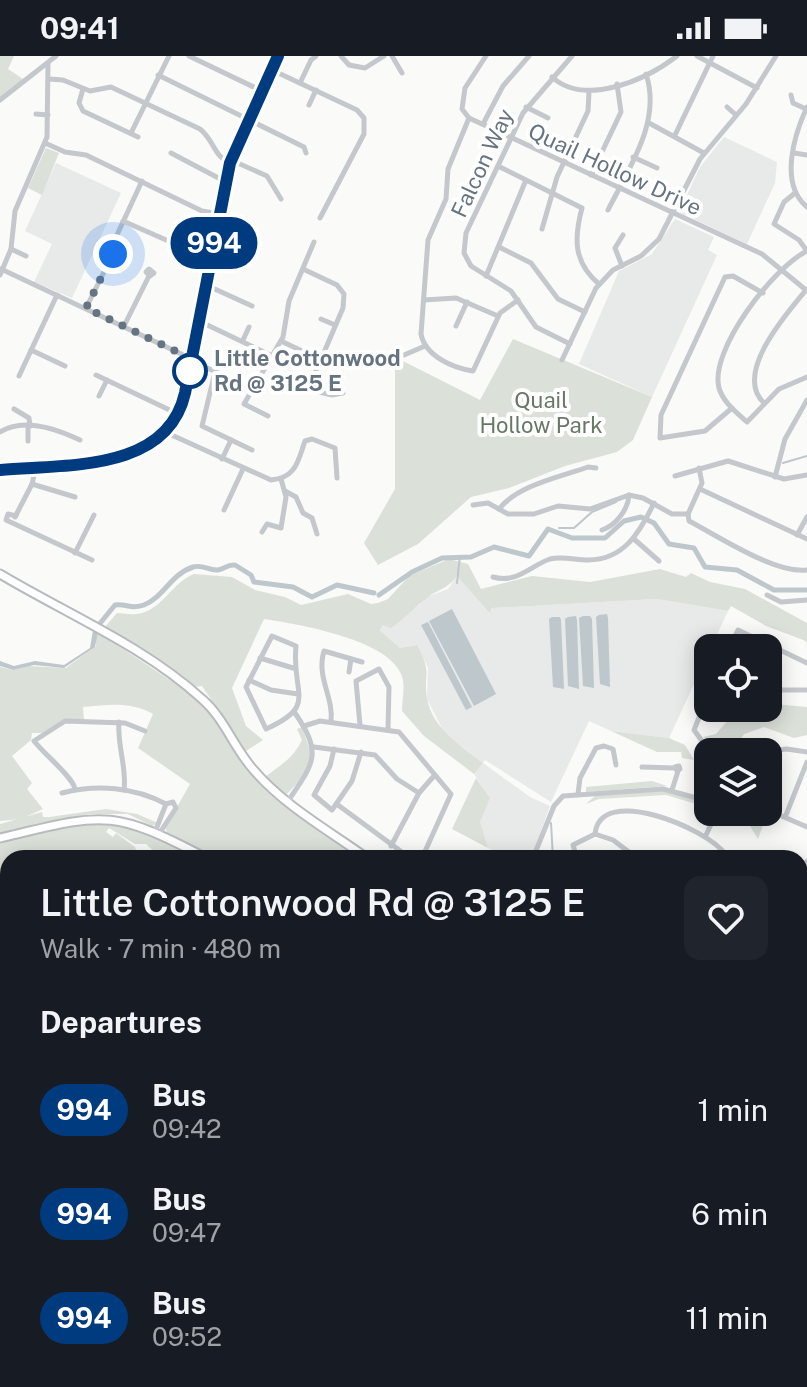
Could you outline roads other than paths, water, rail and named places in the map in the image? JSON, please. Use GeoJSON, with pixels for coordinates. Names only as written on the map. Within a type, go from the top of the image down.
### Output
{"type":"FeatureCollection","features":[{"type":"Feature","properties":{"kind":"main road"},"geometry":{"type":"LineString","coordinates":[[0,470],[128,455],[148,446],[165,432],[178,414],[192,360],[231,162],[278,56]]}},
{"type":"Feature","properties":{"kind":"main road"},"geometry":{"type":"LineString","coordinates":[[0,574],[113,638],[200,696],[219,717],[250,767],[288,801],[356,850]]}},
{"type":"Feature","properties":{"kind":"main road"},"geometry":{"type":"LineString","coordinates":[[0,838],[98,818],[128,821],[190,850]]}},
{"type":"Feature","properties":{"kind":"street"},"geometry":{"type":"LineString","coordinates":[[0,100],[56,56]]}},
{"type":"Feature","properties":{"kind":"street"},"geometry":{"type":"LineString","coordinates":[[131,133],[169,56]]}},
{"type":"Feature","properties":{"kind":"street"},"geometry":{"type":"LineString","coordinates":[[189,56],[262,91]]}},
{"type":"Feature","properties":{"kind":"street"},"geometry":{"type":"LineString","coordinates":[[300,83],[316,56]]}},
{"type":"Feature","properties":{"kind":"street"},"geometry":{"type":"LineString","coordinates":[[341,56],[349,65],[365,68],[384,56]]}},
{"type":"Feature","properties":{"kind":"street"},"geometry":{"type":"LineString","coordinates":[[392,56],[402,73]]}},
{"type":"Feature","properties":{"kind":"street"},"geometry":{"type":"LineString","coordinates":[[486,56],[463,95],[462,109],[469,118],[448,169],[446,199],[428,240],[421,334],[425,346],[435,356],[473,371],[498,316],[518,300]]}},
{"type":"Feature","properties":{"kind":"street"},"geometry":{"type":"LineString","coordinates":[[483,125],[498,94],[529,56]]}},
{"type":"Feature","properties":{"kind":"street","name":"Falcon Way"},"geometry":{"type":"LineString","coordinates":[[570,344],[531,324],[518,300],[503,284],[468,262],[464,243],[526,107],[572,56]]}},
{"type":"Feature","properties":{"kind":"street"},"geometry":{"type":"LineString","coordinates":[[552,77],[572,90],[589,92],[663,68],[677,56]]}},
{"type":"Feature","properties":{"kind":"street"},"geometry":{"type":"LineString","coordinates":[[697,56],[711,59],[757,88]]}},
{"type":"Feature","properties":{"kind":"street"},"geometry":{"type":"LineString","coordinates":[[562,360],[599,284],[652,248],[704,153],[757,88],[773,57]]}},
{"type":"Feature","properties":{"kind":"street"},"geometry":{"type":"LineString","coordinates":[[675,135],[711,59]]}},
{"type":"Feature","properties":{"kind":"street"},"geometry":{"type":"LineString","coordinates":[[48,63],[45,143],[15,211],[11,249],[1,271],[86,308],[251,388]]}},
{"type":"Feature","properties":{"kind":"street"},"geometry":{"type":"LineString","coordinates":[[272,70],[360,112],[366,126],[320,218]]}},
{"type":"Feature","properties":{"kind":"street"},"geometry":{"type":"LineString","coordinates":[[608,210],[649,123],[652,97],[646,74]]}},
{"type":"Feature","properties":{"kind":"street"},"geometry":{"type":"LineString","coordinates":[[158,75],[249,118],[304,147],[306,153]]}},
{"type":"Feature","properties":{"kind":"street"},"geometry":{"type":"LineString","coordinates":[[49,79],[63,80],[90,91],[108,87],[200,129],[211,140],[218,156],[267,176],[281,199]]}},
{"type":"Feature","properties":{"kind":"street"},"geometry":{"type":"LineString","coordinates":[[591,175],[621,112],[617,84]]}},
{"type":"Feature","properties":{"kind":"street"},"geometry":{"type":"LineString","coordinates":[[83,89],[79,103],[83,111],[138,137]]}},
{"type":"Feature","properties":{"kind":"street"},"geometry":{"type":"LineString","coordinates":[[309,105],[316,90]]}},
{"type":"Feature","properties":{"kind":"street"},"geometry":{"type":"LineString","coordinates":[[542,229],[564,163],[589,108],[589,92]]}},
{"type":"Feature","properties":{"kind":"street"},"geometry":{"type":"LineString","coordinates":[[791,95],[793,103],[806,108],[794,153],[791,179],[795,193],[807,207]]}},
{"type":"Feature","properties":{"kind":"street"},"geometry":{"type":"LineString","coordinates":[[526,107],[548,118]]}},
{"type":"Feature","properties":{"kind":"street"},"geometry":{"type":"LineString","coordinates":[[727,107],[736,115]]}},
{"type":"Feature","properties":{"kind":"street"},"geometry":{"type":"LineString","coordinates":[[36,114],[48,115]]}},
{"type":"Feature","properties":{"kind":"street","name":"Quail Hollow Drive"},"geometry":{"type":"LineString","coordinates":[[469,118],[762,254],[807,290]]}},
{"type":"Feature","properties":{"kind":"street"},"geometry":{"type":"LineString","coordinates":[[649,123],[704,153]]}},
{"type":"Feature","properties":{"kind":"street"},"geometry":{"type":"LineString","coordinates":[[45,143],[65,152],[83,153],[202,211],[220,214]]}},
{"type":"Feature","properties":{"kind":"street"},"geometry":{"type":"LineString","coordinates":[[171,153],[226,182]]}},
{"type":"Feature","properties":{"kind":"street"},"geometry":{"type":"LineString","coordinates":[[794,153],[807,155]]}},
{"type":"Feature","properties":{"kind":"street"},"geometry":{"type":"LineString","coordinates":[[633,157],[657,168]]}},
{"type":"Feature","properties":{"kind":"street"},"geometry":{"type":"LineString","coordinates":[[498,166],[582,208],[576,250],[589,274],[599,284]]}},
{"type":"Feature","properties":{"kind":"street"},"geometry":{"type":"LineString","coordinates":[[486,276],[526,180]]}},
{"type":"Feature","properties":{"kind":"street"},"geometry":{"type":"LineString","coordinates":[[86,308],[113,254],[123,221],[142,181]]}},
{"type":"Feature","properties":{"kind":"street"},"geometry":{"type":"LineString","coordinates":[[795,193],[784,202],[774,224],[799,240],[807,251],[782,270],[742,317],[719,369],[719,389],[747,422],[779,389],[807,377]]}},
{"type":"Feature","properties":{"kind":"street"},"geometry":{"type":"LineString","coordinates":[[123,221],[173,243]]}},
{"type":"Feature","properties":{"kind":"street"},"geometry":{"type":"LineString","coordinates":[[622,266],[615,248],[623,235]]}},
{"type":"Feature","properties":{"kind":"street"},"geometry":{"type":"LineString","coordinates":[[268,416],[244,404],[281,341],[287,307],[314,242]]}},
{"type":"Feature","properties":{"kind":"street"},"geometry":{"type":"LineString","coordinates":[[499,247],[526,260],[558,299],[585,312]]}},
{"type":"Feature","properties":{"kind":"street"},"geometry":{"type":"LineString","coordinates":[[11,249],[26,256]]}},
{"type":"Feature","properties":{"kind":"street"},"geometry":{"type":"LineString","coordinates":[[303,269],[342,290],[345,303],[313,373],[314,386],[319,392],[332,395],[343,393]]}},
{"type":"Feature","properties":{"kind":"street"},"geometry":{"type":"LineString","coordinates":[[124,326],[149,276]]}},
{"type":"Feature","properties":{"kind":"street"},"geometry":{"type":"LineString","coordinates":[[732,408],[705,431],[661,439],[661,415],[725,277],[733,276],[763,293]]}},
{"type":"Feature","properties":{"kind":"street"},"geometry":{"type":"LineString","coordinates":[[206,285],[252,306]]}},
{"type":"Feature","properties":{"kind":"street"},"geometry":{"type":"LineString","coordinates":[[764,403],[754,390],[754,373],[778,323],[807,290]]}},
{"type":"Feature","properties":{"kind":"street"},"geometry":{"type":"LineString","coordinates":[[19,376],[57,295]]}},
{"type":"Feature","properties":{"kind":"street"},"geometry":{"type":"LineString","coordinates":[[424,300],[456,298],[498,316]]}},
{"type":"Feature","properties":{"kind":"street"},"geometry":{"type":"LineString","coordinates":[[456,326],[467,302]]}},
{"type":"Feature","properties":{"kind":"street"},"geometry":{"type":"LineString","coordinates":[[321,319],[335,325]]}},
{"type":"Feature","properties":{"kind":"street"},"geometry":{"type":"LineString","coordinates":[[199,321],[271,355]]}},
{"type":"Feature","properties":{"kind":"street"},"geometry":{"type":"LineString","coordinates":[[243,340],[249,327]]}},
{"type":"Feature","properties":{"kind":"street"},"geometry":{"type":"LineString","coordinates":[[281,341],[319,359]]}},
{"type":"Feature","properties":{"kind":"street"},"geometry":{"type":"LineString","coordinates":[[404,355],[425,346]]}},
{"type":"Feature","properties":{"kind":"street"},"geometry":{"type":"LineString","coordinates":[[31,350],[65,366]]}},
{"type":"Feature","properties":{"kind":"street"},"geometry":{"type":"LineString","coordinates":[[215,372],[202,426],[252,450]]}},
{"type":"Feature","properties":{"kind":"street"},"geometry":{"type":"LineString","coordinates":[[96,375],[178,414]]}},
{"type":"Feature","properties":{"kind":"street"},"geometry":{"type":"LineString","coordinates":[[99,396],[107,380]]}},
{"type":"Feature","properties":{"kind":"street"},"geometry":{"type":"LineString","coordinates":[[775,477],[785,439],[807,400]]}},
{"type":"Feature","properties":{"kind":"street"},"geometry":{"type":"LineString","coordinates":[[14,409],[29,418],[28,441]]}},
{"type":"Feature","properties":{"kind":"street"},"geometry":{"type":"LineString","coordinates":[[0,432],[17,424],[58,430],[80,440]]}},
{"type":"Feature","properties":{"kind":"street"},"geometry":{"type":"LineString","coordinates":[[165,432],[265,480],[281,479],[297,466],[302,446],[309,439],[334,446],[337,478]]}},
{"type":"Feature","properties":{"kind":"street"},"geometry":{"type":"LineString","coordinates":[[222,459],[231,440]]}},
{"type":"Feature","properties":{"kind":"street"},"geometry":{"type":"LineString","coordinates":[[675,476],[728,461],[788,480],[807,475]]}},
{"type":"Feature","properties":{"kind":"street"},"geometry":{"type":"LineString","coordinates":[[36,467],[32,484],[14,519],[92,560]]}},
{"type":"Feature","properties":{"kind":"street"},"geometry":{"type":"LineString","coordinates":[[499,509],[508,499],[534,487],[588,467],[596,468]]}},
{"type":"Feature","properties":{"kind":"street"},"geometry":{"type":"LineString","coordinates":[[699,468],[700,489],[688,514],[689,521],[759,557],[792,570],[807,570]]}},
{"type":"Feature","properties":{"kind":"street"},"geometry":{"type":"LineString","coordinates":[[224,510],[243,469]]}},
{"type":"Feature","properties":{"kind":"street"},"geometry":{"type":"LineString","coordinates":[[262,532],[267,524],[281,528],[285,491],[281,479]]}},
{"type":"Feature","properties":{"kind":"street"},"geometry":{"type":"LineString","coordinates":[[32,484],[75,497]]}},
{"type":"Feature","properties":{"kind":"street"},"geometry":{"type":"LineString","coordinates":[[700,489],[807,539]]}},
{"type":"Feature","properties":{"kind":"street"},"geometry":{"type":"LineString","coordinates":[[285,491],[294,494],[303,513],[315,523],[317,534],[325,535]]}},
{"type":"Feature","properties":{"kind":"street"},"geometry":{"type":"LineString","coordinates":[[473,505],[488,503],[512,515],[538,514],[558,506],[588,509],[629,495],[654,503],[672,514],[688,514]]}},
{"type":"Feature","properties":{"kind":"street"},"geometry":{"type":"LineString","coordinates":[[602,530],[610,527],[626,509],[629,495]]}},
{"type":"Feature","properties":{"kind":"street"},"geometry":{"type":"LineString","coordinates":[[493,577],[520,576],[555,558],[605,557],[634,539],[654,503]]}},
{"type":"Feature","properties":{"kind":"street"},"geometry":{"type":"LineString","coordinates":[[75,553],[94,515]]}},
{"type":"Feature","properties":{"kind":"street"},"geometry":{"type":"LineString","coordinates":[[797,535],[807,517]]}},
{"type":"Feature","properties":{"kind":"street"},"geometry":{"type":"LineString","coordinates":[[634,539],[659,561]]}},
{"type":"Feature","properties":{"kind":"street"},"geometry":{"type":"LineString","coordinates":[[767,595],[781,602],[807,600]]}},
{"type":"Feature","properties":{"kind":"street"},"geometry":{"type":"LineString","coordinates":[[272,636],[295,645],[294,668],[300,705],[295,713],[268,728],[263,727],[246,689],[260,658],[272,636]]}},
{"type":"Feature","properties":{"kind":"street"},"geometry":{"type":"LineString","coordinates":[[331,722],[331,705],[321,677],[322,655],[327,649],[362,662]]}},
{"type":"Feature","properties":{"kind":"street"},"geometry":{"type":"LineString","coordinates":[[782,651],[807,663]]}},
{"type":"Feature","properties":{"kind":"street"},"geometry":{"type":"LineString","coordinates":[[260,658],[294,668]]}},
{"type":"Feature","properties":{"kind":"street"},"geometry":{"type":"LineString","coordinates":[[349,672],[351,659]]}},
{"type":"Feature","properties":{"kind":"street"},"geometry":{"type":"LineString","coordinates":[[360,726],[356,681],[375,670],[383,672],[389,687],[388,729]]}},
{"type":"Feature","properties":{"kind":"street"},"geometry":{"type":"LineString","coordinates":[[249,680],[271,690],[298,694]]}},
{"type":"Feature","properties":{"kind":"street"},"geometry":{"type":"LineString","coordinates":[[782,690],[807,690]]}},
{"type":"Feature","properties":{"kind":"street"},"geometry":{"type":"LineString","coordinates":[[288,801],[311,765],[314,747],[295,713]]}},
{"type":"Feature","properties":{"kind":"street"},"geometry":{"type":"LineString","coordinates":[[304,726],[316,721],[388,729],[408,740],[433,777],[451,794],[426,850]]}},
{"type":"Feature","properties":{"kind":"street"},"geometry":{"type":"LineString","coordinates":[[75,789],[72,777],[52,764],[34,741],[61,722],[119,722],[145,731]]}},
{"type":"Feature","properties":{"kind":"street"},"geometry":{"type":"LineString","coordinates":[[119,722],[118,744],[126,774],[124,790]]}},
{"type":"Feature","properties":{"kind":"street"},"geometry":{"type":"LineString","coordinates":[[578,794],[580,778],[596,748],[604,746],[613,749],[616,765]]}},
{"type":"Feature","properties":{"kind":"street"},"geometry":{"type":"LineString","coordinates":[[314,747],[375,755],[397,779],[419,793]]}},
{"type":"Feature","properties":{"kind":"street"},"geometry":{"type":"LineString","coordinates":[[334,749],[330,766],[314,795],[397,850]]}},
{"type":"Feature","properties":{"kind":"street"},"geometry":{"type":"LineString","coordinates":[[782,750],[807,752]]}},
{"type":"Feature","properties":{"kind":"street"},"geometry":{"type":"LineString","coordinates":[[336,807],[356,772],[361,752]]}},
{"type":"Feature","properties":{"kind":"street"},"geometry":{"type":"LineString","coordinates":[[786,815],[807,762]]}},
{"type":"Feature","properties":{"kind":"street"},"geometry":{"type":"LineString","coordinates":[[642,767],[676,770],[672,790]]}},
{"type":"Feature","properties":{"kind":"street"},"geometry":{"type":"LineString","coordinates":[[391,846],[419,793],[433,777]]}},
{"type":"Feature","properties":{"kind":"street"},"geometry":{"type":"LineString","coordinates":[[62,793],[75,789],[124,790],[166,804],[173,802],[176,808],[157,833]]}},
{"type":"Feature","properties":{"kind":"street"},"geometry":{"type":"LineString","coordinates":[[536,850],[556,803],[563,796],[672,790],[694,797]]}},
{"type":"Feature","properties":{"kind":"street"},"geometry":{"type":"LineString","coordinates":[[595,834],[597,824],[603,818],[637,812],[657,815],[706,835],[721,850]]}},
{"type":"Feature","properties":{"kind":"street"},"geometry":{"type":"LineString","coordinates":[[782,814],[807,827]]}},
{"type":"Feature","properties":{"kind":"street"},"geometry":{"type":"LineString","coordinates":[[706,835],[710,826]]}},
{"type":"Feature","properties":{"kind":"street"},"geometry":{"type":"LineString","coordinates":[[575,850],[573,845],[595,834],[613,840],[626,850]]}},
{"type":"Feature","properties":{"kind":"waterway"},"geometry":{"type":"LineString","coordinates":[[783,463],[807,456]]}},
{"type":"Feature","properties":{"kind":"waterway"},"geometry":{"type":"LineString","coordinates":[[559,528],[574,528],[592,512],[616,502]]}},
{"type":"Feature","properties":{"kind":"waterway"},"geometry":{"type":"LineString","coordinates":[[379,595],[412,572],[442,558],[471,557],[494,547],[529,556],[548,529],[572,538],[605,538],[624,521],[641,517],[654,523],[669,544],[694,548],[705,567],[737,570],[774,590],[807,590]]}},
{"type":"Feature","properties":{"kind":"waterway"},"geometry":{"type":"LineString","coordinates":[[457,583],[460,556]]}},
{"type":"Feature","properties":{"kind":"waterway"},"geometry":{"type":"LineString","coordinates":[[97,627],[115,605],[144,605],[185,570],[197,566],[218,570],[235,565],[251,575],[254,582],[293,587],[312,597],[337,585],[374,593]]}},
{"type":"Feature","properties":{"kind":"waterway"},"geometry":{"type":"LineString","coordinates":[[551,823],[553,850]]}},
{"type":"Feature","properties":{"kind":"place","name":"Little Cottonwood Rd @ 3125 E"},"geometry":{"type":"Point","coordinates":[190,371]}},
{"type":"Feature","properties":{"kind":"park label","name":"Quail Hollow Park"},"geometry":{"type":"Point","coordinates":[541,412]}}]}
